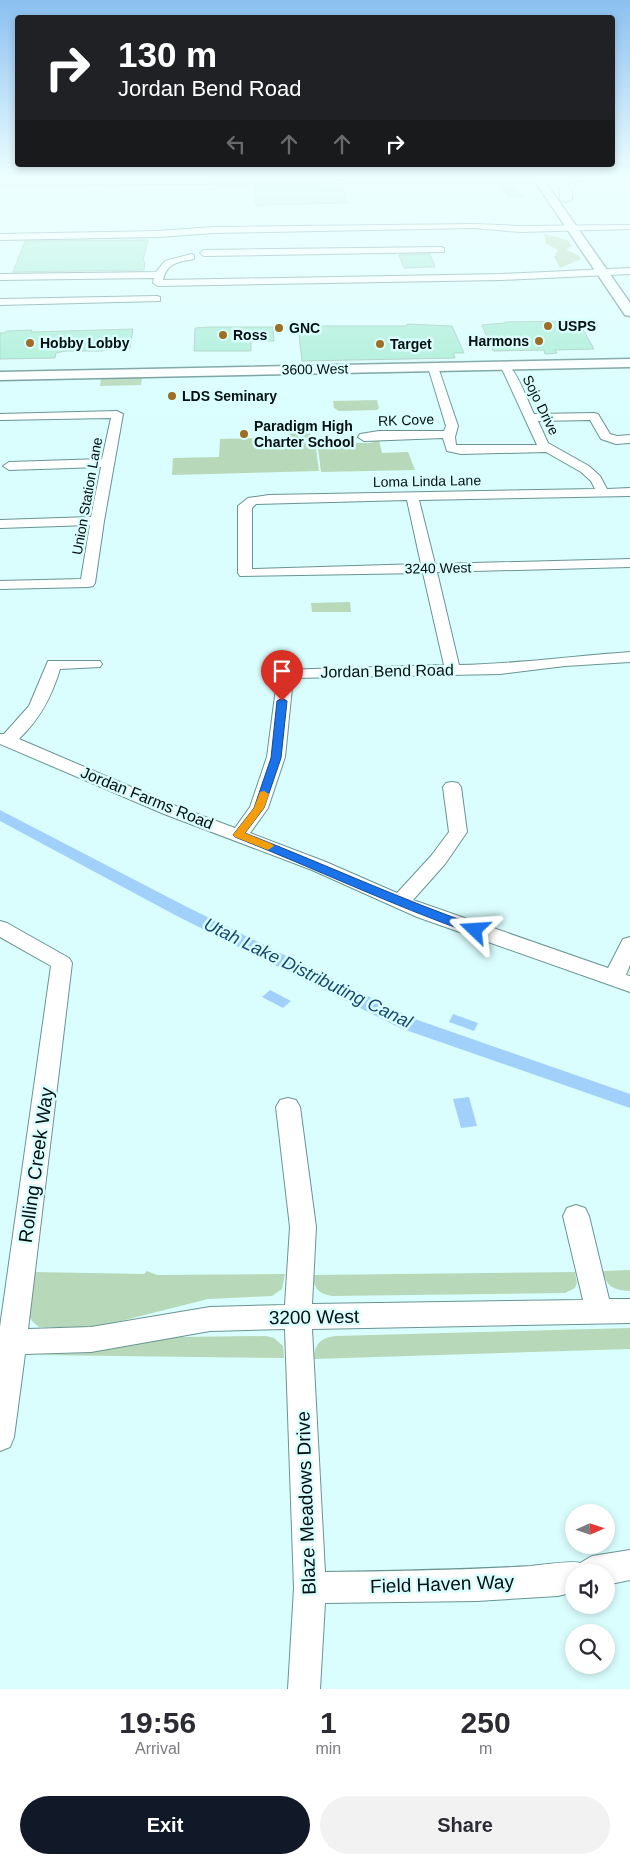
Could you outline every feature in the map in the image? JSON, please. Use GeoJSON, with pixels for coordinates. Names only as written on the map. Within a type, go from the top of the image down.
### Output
{"type":"FeatureCollection","features":[{"type":"Feature","properties":{"kind":"main road"},"geometry":{"type":"LineString","coordinates":[[594,256],[603,272],[626,297]]}},
{"type":"Feature","properties":{"kind":"main road"},"geometry":{"type":"LineString","coordinates":[[602,256],[616,272],[630,312]]}},
{"type":"Feature","properties":{"kind":"main road","name":"3600 West"},"geometry":{"type":"LineString","coordinates":[[0,376],[630,363]]}},
{"type":"Feature","properties":{"kind":"street"},"geometry":{"type":"LineString","coordinates":[[183,256],[163,266],[158,283],[319,271],[453,278],[630,271]]}},
{"type":"Feature","properties":{"kind":"street"},"geometry":{"type":"LineString","coordinates":[[316,256],[319,271]]}},
{"type":"Feature","properties":{"kind":"street"},"geometry":{"type":"LineString","coordinates":[[444,256],[453,278]]}},
{"type":"Feature","properties":{"kind":"street"},"geometry":{"type":"LineString","coordinates":[[0,277],[159,275]]}},
{"type":"Feature","properties":{"kind":"street"},"geometry":{"type":"LineString","coordinates":[[0,302],[157,299]]}},
{"type":"Feature","properties":{"kind":"street","name":"Sojo Drive"},"geometry":{"type":"LineString","coordinates":[[503,365],[508,370],[541,443],[546,448],[585,469],[596,479],[602,491]]}},
{"type":"Feature","properties":{"kind":"street"},"geometry":{"type":"LineString","coordinates":[[433,367],[452,426],[449,434],[450,446],[458,450],[546,448]]}},
{"type":"Feature","properties":{"kind":"street","name":"Union Station Lane"},"geometry":{"type":"LineString","coordinates":[[0,417],[117,414],[97,521],[88,583],[0,585]]}},
{"type":"Feature","properties":{"kind":"street"},"geometry":{"type":"LineString","coordinates":[[530,418],[594,416],[607,437],[616,440],[630,439]]}},
{"type":"Feature","properties":{"kind":"street","name":"RK Cove"},"geometry":{"type":"LineString","coordinates":[[364,437],[449,434]]}},
{"type":"Feature","properties":{"kind":"street"},"geometry":{"type":"LineString","coordinates":[[9,466],[107,463]]}},
{"type":"Feature","properties":{"kind":"street"},"geometry":{"type":"LineString","coordinates":[[602,491],[630,492]]}},
{"type":"Feature","properties":{"kind":"street","name":"Loma Linda Lane"},"geometry":{"type":"LineString","coordinates":[[245,574],[245,506],[252,501],[269,499],[602,491]]}},
{"type":"Feature","properties":{"kind":"street"},"geometry":{"type":"LineString","coordinates":[[412,496],[453,670]]}},
{"type":"Feature","properties":{"kind":"street"},"geometry":{"type":"LineString","coordinates":[[0,524],[97,521]]}},
{"type":"Feature","properties":{"kind":"street","name":"3240 West"},"geometry":{"type":"LineString","coordinates":[[245,574],[630,563]]}},
{"type":"Feature","properties":{"kind":"street","name":"Jordan Bend Road"},"geometry":{"type":"LineString","coordinates":[[238,835],[259,808],[276,758],[286,673],[500,669],[565,661],[630,657]]}},
{"type":"Feature","properties":{"kind":"street"},"geometry":{"type":"LineString","coordinates":[[4,740],[28,722],[45,695],[54,664],[94,664]]}},
{"type":"Feature","properties":{"kind":"street","name":"Jordan Farms Road"},"geometry":{"type":"LineString","coordinates":[[4,740],[170,810],[238,835],[424,912],[621,981]]}},
{"type":"Feature","properties":{"kind":"street"},"geometry":{"type":"LineString","coordinates":[[401,901],[438,860],[458,832],[452,787]]}},
{"type":"Feature","properties":{"kind":"street","name":"Rolling Creek Way"},"geometry":{"type":"LineString","coordinates":[[0,928],[62,964],[6,1341],[0,1437]]}},
{"type":"Feature","properties":{"kind":"street"},"geometry":{"type":"LineString","coordinates":[[621,981],[630,944]]}},
{"type":"Feature","properties":{"kind":"street"},"geometry":{"type":"LineString","coordinates":[[288,1107],[303,1227],[298,1317]]}},
{"type":"Feature","properties":{"kind":"street"},"geometry":{"type":"LineString","coordinates":[[576,1216],[599,1312]]}},
{"type":"Feature","properties":{"kind":"street","name":"3200 West"},"geometry":{"type":"LineString","coordinates":[[6,1341],[79,1341],[107,1338],[203,1319],[630,1311]]}},
{"type":"Feature","properties":{"kind":"street","name":"Blaze Meadows Drive"},"geometry":{"type":"LineString","coordinates":[[298,1317],[310,1588],[304,1689]]}},
{"type":"Feature","properties":{"kind":"street"},"geometry":{"type":"LineString","coordinates":[[615,1568],[630,1565]]}},
{"type":"Feature","properties":{"kind":"street","name":"Field Haven Way"},"geometry":{"type":"LineString","coordinates":[[310,1588],[477,1585],[565,1578]]}},
{"type":"Feature","properties":{"kind":"green space"},"geometry":{"type":"Polygon","coordinates":[[[579,256],[581,259],[560,268],[554,257],[579,256]]]}},
{"type":"Feature","properties":{"kind":"green space"},"geometry":{"type":"Polygon","coordinates":[[[142,378],[141,385],[100,386],[101,379],[142,378]]]}},
{"type":"Feature","properties":{"kind":"green space"},"geometry":{"type":"Polygon","coordinates":[[[377,400],[379,408],[377,410],[339,411],[334,408],[333,401],[377,400]]]}},
{"type":"Feature","properties":{"kind":"green space"},"geometry":{"type":"Polygon","coordinates":[[[309,426],[311,440],[290,440],[289,427],[309,426]]]}},
{"type":"Feature","properties":{"kind":"green space"},"geometry":{"type":"Polygon","coordinates":[[[288,437],[289,442],[315,441],[319,471],[172,475],[173,458],[219,457],[220,439],[288,437]]]}},
{"type":"Feature","properties":{"kind":"green space"},"geometry":{"type":"Polygon","coordinates":[[[379,440],[382,453],[408,452],[415,470],[321,472],[318,448],[344,447],[355,443],[370,443],[379,440]]]}},
{"type":"Feature","properties":{"kind":"green space"},"geometry":{"type":"Polygon","coordinates":[[[350,602],[351,612],[312,612],[311,603],[350,602]]]}},
{"type":"Feature","properties":{"kind":"green space"},"geometry":{"type":"Polygon","coordinates":[[[630,1270],[630,1291],[612,1287],[606,1281],[603,1271],[630,1270]]]}},
{"type":"Feature","properties":{"kind":"green space"},"geometry":{"type":"Polygon","coordinates":[[[147,1271],[157,1275],[285,1274],[282,1289],[272,1296],[208,1299],[109,1324],[85,1327],[39,1327],[29,1316],[34,1272],[144,1274],[147,1271]]]}},
{"type":"Feature","properties":{"kind":"green space"},"geometry":{"type":"Polygon","coordinates":[[[575,1272],[577,1283],[575,1288],[565,1293],[332,1296],[318,1290],[314,1283],[313,1275],[575,1272]]]}},
{"type":"Feature","properties":{"kind":"green space"},"geometry":{"type":"Polygon","coordinates":[[[630,1328],[630,1349],[314,1359],[315,1349],[319,1343],[326,1338],[335,1336],[630,1328]]]}},
{"type":"Feature","properties":{"kind":"green space"},"geometry":{"type":"Polygon","coordinates":[[[266,1336],[274,1338],[283,1346],[284,1358],[36,1355],[86,1353],[178,1337],[266,1336]]]}},
{"type":"Feature","properties":{"kind":"water"},"geometry":{"type":"Polygon","coordinates":[[[270,990],[291,1001],[283,1008],[262,997],[270,990]]]}},
{"type":"Feature","properties":{"kind":"water"},"geometry":{"type":"Polygon","coordinates":[[[453,1014],[478,1023],[474,1031],[449,1022],[453,1014]]]}},
{"type":"Feature","properties":{"kind":"water"},"geometry":{"type":"Polygon","coordinates":[[[469,1097],[477,1126],[461,1128],[453,1099],[469,1097]]]}},
{"type":"Feature","properties":{"kind":"building"},"geometry":{"type":"Polygon","coordinates":[[[19,256],[144,256],[143,260],[145,262],[144,270],[13,272],[19,256]]]}},
{"type":"Feature","properties":{"kind":"building"},"geometry":{"type":"Polygon","coordinates":[[[399,256],[431,256],[435,267],[404,268],[399,256]]]}},
{"type":"Feature","properties":{"kind":"building","name":"Harmons"},"geometry":{"type":"Polygon","coordinates":[[[569,321],[580,324],[594,349],[555,350],[557,353],[545,354],[544,350],[493,351],[482,325],[505,322],[569,321]]]}},
{"type":"Feature","properties":{"kind":"building","name":"Target"},"geometry":{"type":"Polygon","coordinates":[[[407,324],[452,326],[464,353],[453,353],[455,358],[302,361],[298,326],[407,326],[407,324]]]}},
{"type":"Feature","properties":{"kind":"building","name":"Ross"},"geometry":{"type":"Polygon","coordinates":[[[273,327],[274,341],[251,341],[251,351],[194,351],[195,328],[273,327]]]}},
{"type":"Feature","properties":{"kind":"building"},"geometry":{"type":"Polygon","coordinates":[[[133,329],[130,348],[108,348],[102,351],[65,351],[56,353],[55,358],[0,359],[0,333],[5,333],[6,331],[133,329]]]}},
{"type":"Feature","properties":{"kind":"waterway","name":"Utah Lake Distributing Canal"},"geometry":{"type":"LineString","coordinates":[[0,815],[181,911],[406,1023],[630,1101]]}},
{"type":"Feature","properties":{"kind":"slow traffic"},"geometry":{"type":"LineString","coordinates":[[264,794],[259,808],[238,835],[268,846]]}},
{"type":"Feature","properties":{"kind":"place","name":"USPS"},"geometry":{"type":"Point","coordinates":[548,326]}},
{"type":"Feature","properties":{"kind":"place","name":"GNC"},"geometry":{"type":"Point","coordinates":[279,328]}},
{"type":"Feature","properties":{"kind":"place","name":"Ross"},"geometry":{"type":"Point","coordinates":[223,335]}},
{"type":"Feature","properties":{"kind":"place","name":"Harmons"},"geometry":{"type":"Point","coordinates":[539,341]}},
{"type":"Feature","properties":{"kind":"place","name":"Hobby Lobby"},"geometry":{"type":"Point","coordinates":[30,343]}},
{"type":"Feature","properties":{"kind":"place","name":"Target"},"geometry":{"type":"Point","coordinates":[380,344]}},
{"type":"Feature","properties":{"kind":"place","name":"LDS Seminary"},"geometry":{"type":"Point","coordinates":[172,396]}},
{"type":"Feature","properties":{"kind":"place","name":"Paradigm High Charter School"},"geometry":{"type":"Point","coordinates":[244,434]}},
{"type":"Feature","properties":{"kind":"route"},"geometry":{"type":"LineString","coordinates":[[282,701],[276,758],[259,808],[238,835],[319,866],[424,912],[475,930]]}}]}
